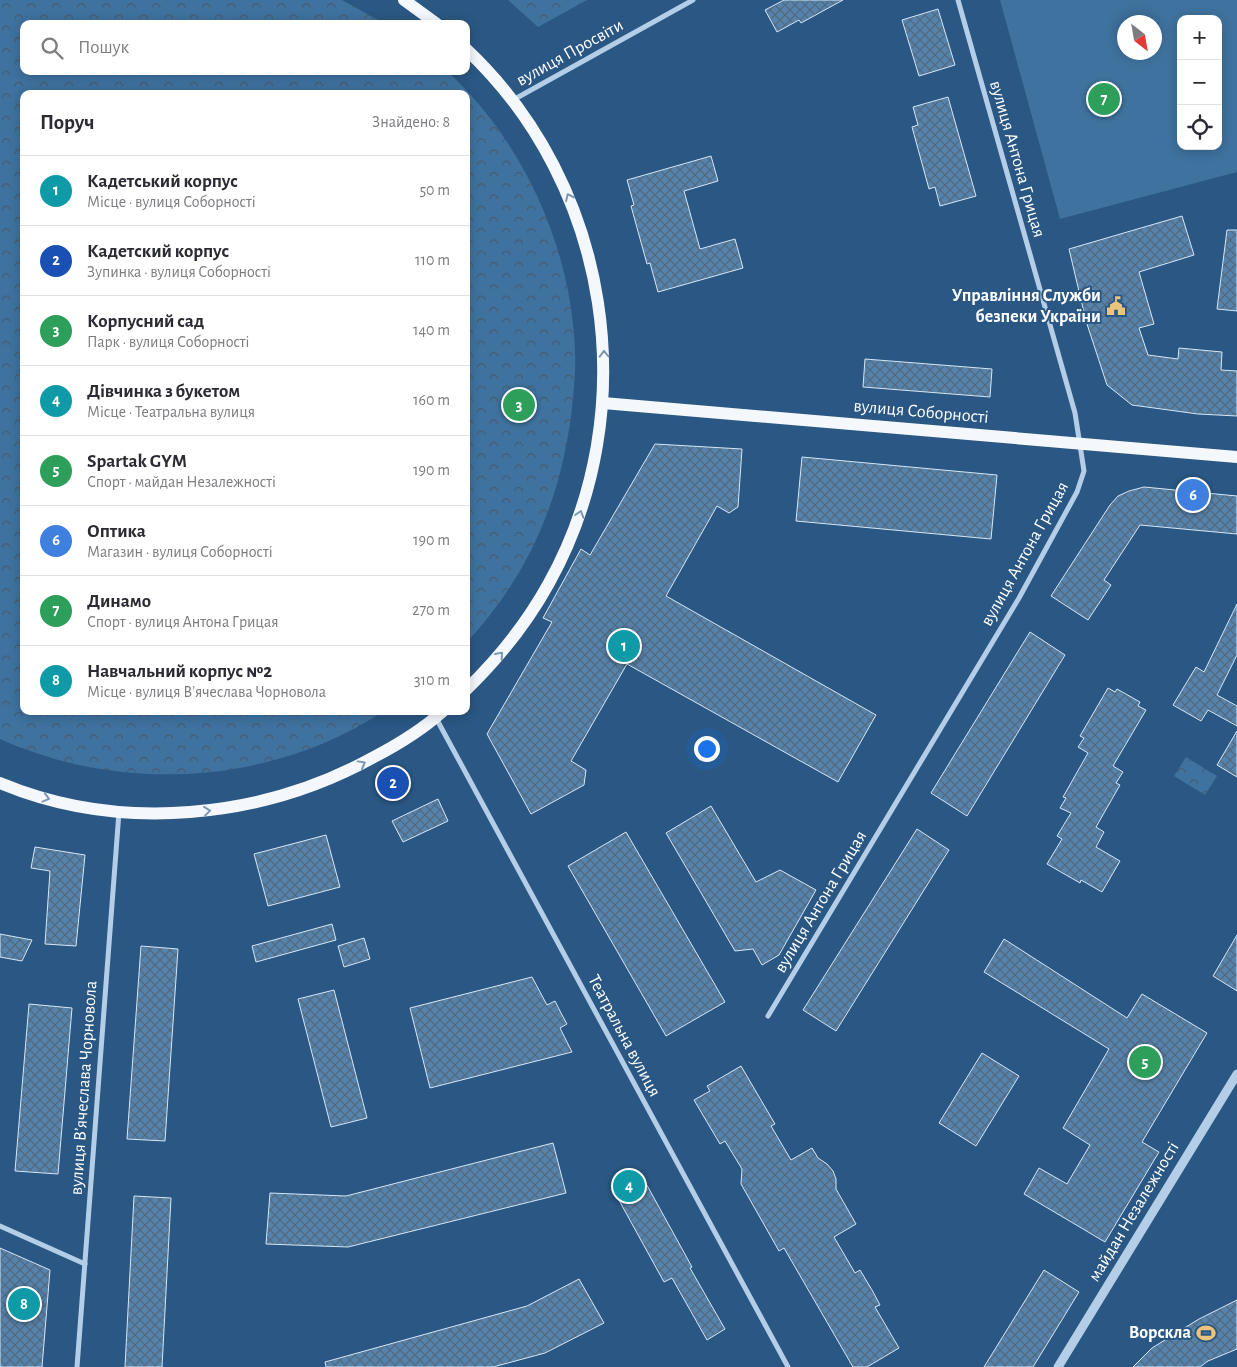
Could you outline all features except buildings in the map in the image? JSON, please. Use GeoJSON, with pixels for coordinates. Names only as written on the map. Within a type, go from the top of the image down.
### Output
{"type":"FeatureCollection","features":[{"type":"Feature","properties":{"kind":"main road"},"geometry":{"type":"LineString","coordinates":[[404,0],[432,20]]}},
{"type":"Feature","properties":{"kind":"main road"},"geometry":{"type":"LineString","coordinates":[[470,54],[502,87],[534,131],[554,166],[572,204],[584,237],[595,280],[604,350],[603,403],[597,448],[589,484],[578,519],[549,583],[531,613],[508,645],[470,686]]}},
{"type":"Feature","properties":{"kind":"main road","name":"вулиця Соборності"},"geometry":{"type":"LineString","coordinates":[[603,403],[1237,457]]}},
{"type":"Feature","properties":{"kind":"main road"},"geometry":{"type":"LineString","coordinates":[[0,783],[57,801],[119,812],[201,812],[242,806],[285,795],[352,770],[416,733],[440,715]]}},
{"type":"Feature","properties":{"kind":"street","name":"вулиця Просвіти"},"geometry":{"type":"LineString","coordinates":[[512,100],[694,0]]}},
{"type":"Feature","properties":{"kind":"street","name":"вулиця Антона Грицая"},"geometry":{"type":"LineString","coordinates":[[768,1016],[1020,598],[1078,492],[1084,471],[1075,413],[958,0]]}},
{"type":"Feature","properties":{"kind":"street","name":"Театральна вулиця"},"geometry":{"type":"LineString","coordinates":[[440,715],[788,1367]]}},
{"type":"Feature","properties":{"kind":"street","name":"вулиця Вʼячеслава Чорновола"},"geometry":{"type":"LineString","coordinates":[[77,1367],[119,812]]}},
{"type":"Feature","properties":{"kind":"street","name":"майдан Незалежності"},"geometry":{"type":"LineString","coordinates":[[1058,1367],[1237,1074]]}},
{"type":"Feature","properties":{"kind":"street"},"geometry":{"type":"LineString","coordinates":[[0,1226],[85,1264]]}},
{"type":"Feature","properties":{"kind":"green space"},"geometry":{"type":"Polygon","coordinates":[[[0,0],[342,0],[378,20],[20,20],[20,75],[451,75],[465,90],[20,90],[20,715],[377,715],[340,736],[294,754],[245,767],[196,773],[146,774],[96,768],[47,757],[0,739],[0,0]]]}},
{"type":"Feature","properties":{"kind":"green space"},"geometry":{"type":"Polygon","coordinates":[[[508,0],[587,0],[538,27],[508,0]]]}},
{"type":"Feature","properties":{"kind":"green space"},"geometry":{"type":"Polygon","coordinates":[[[1000,0],[1237,0],[1237,172],[1060,219],[1000,0]]]}},
{"type":"Feature","properties":{"kind":"green space"},"geometry":{"type":"Polygon","coordinates":[[[470,95],[499,130],[521,164],[539,200],[565,275],[572,314],[575,353],[573,399],[568,433],[562,467],[552,499],[526,560],[509,589],[489,617],[470,638],[470,95]]]}},
{"type":"Feature","properties":{"kind":"green space"},"geometry":{"type":"Polygon","coordinates":[[[1186,757],[1217,776],[1205,795],[1174,776],[1186,757]]]}},
{"type":"Feature","properties":{"kind":"place","name":"Динамо"},"geometry":{"type":"Point","coordinates":[1104,99]}},
{"type":"Feature","properties":{"kind":"place","name":"Управління Служби безпеки України"},"geometry":{"type":"Point","coordinates":[1116,306]}},
{"type":"Feature","properties":{"kind":"place","name":"Корпусний сад"},"geometry":{"type":"Point","coordinates":[519,405]}},
{"type":"Feature","properties":{"kind":"place","name":"Оптика"},"geometry":{"type":"Point","coordinates":[1193,495]}},
{"type":"Feature","properties":{"kind":"place","name":"Кадетський корпус"},"geometry":{"type":"Point","coordinates":[624,646]}},
{"type":"Feature","properties":{"kind":"place","name":"Кадетский корпус"},"geometry":{"type":"Point","coordinates":[393,783]}},
{"type":"Feature","properties":{"kind":"place","name":"Spartak GYM"},"geometry":{"type":"Point","coordinates":[1145,1062]}},
{"type":"Feature","properties":{"kind":"place","name":"Дівчинка з букетом"},"geometry":{"type":"Point","coordinates":[629,1186]}},
{"type":"Feature","properties":{"kind":"place","name":"Навчальний корпус №2"},"geometry":{"type":"Point","coordinates":[24,1304]}},
{"type":"Feature","properties":{"kind":"place","name":"Ворскла"},"geometry":{"type":"Point","coordinates":[1206,1333]}}]}
